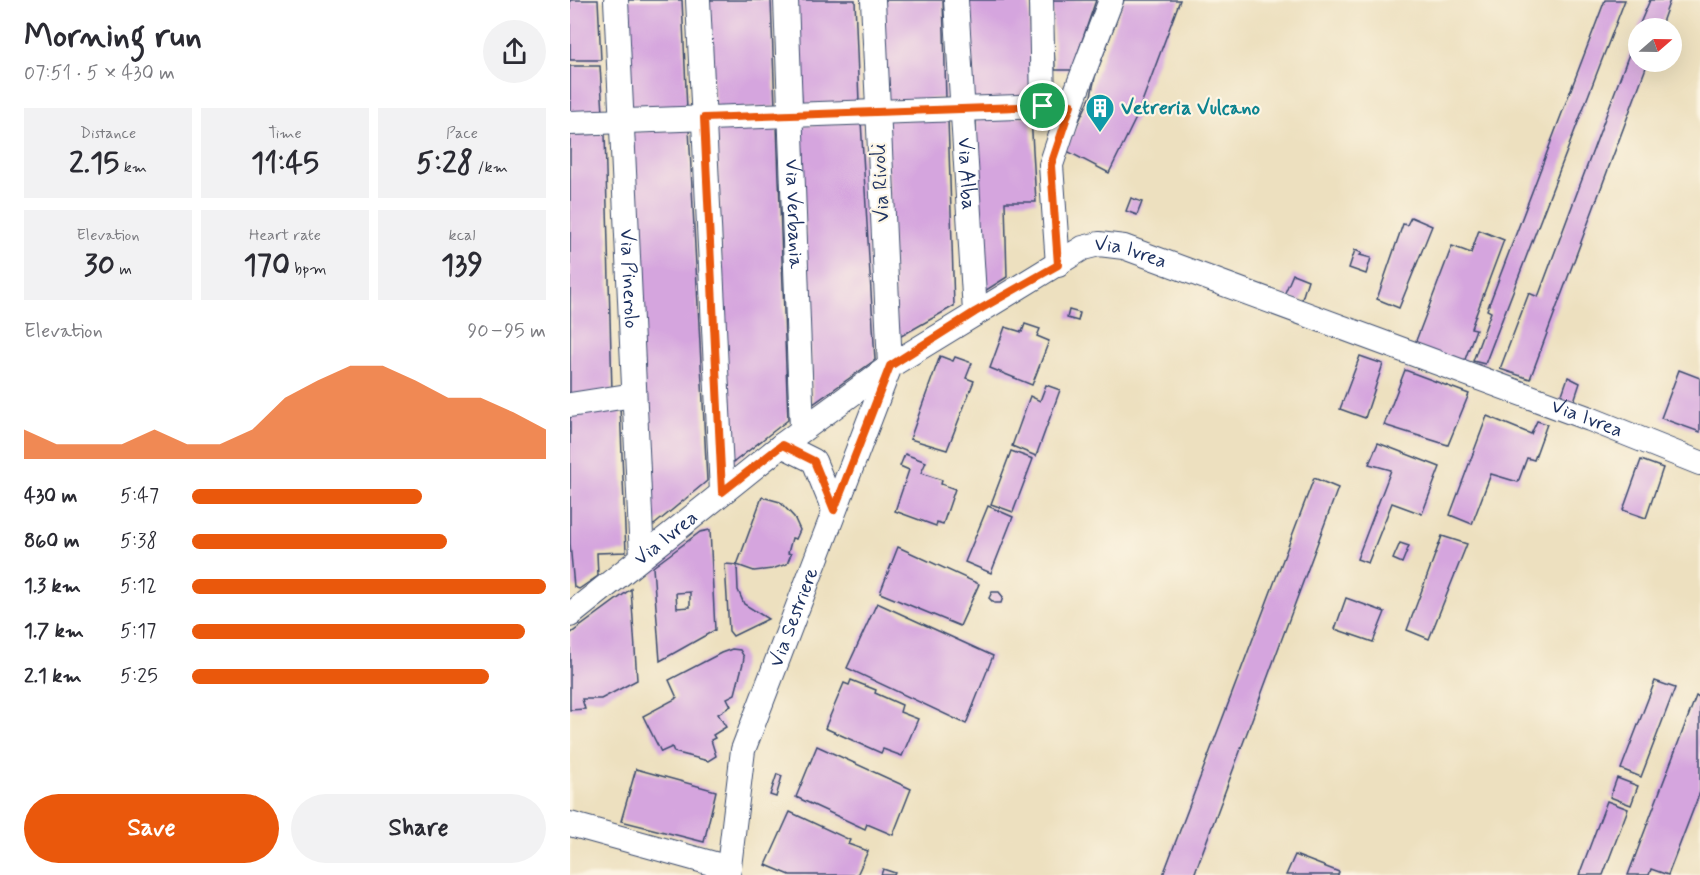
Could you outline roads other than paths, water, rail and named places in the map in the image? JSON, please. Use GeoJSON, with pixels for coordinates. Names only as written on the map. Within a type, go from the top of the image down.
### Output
{"type":"FeatureCollection","features":[{"type":"Feature","properties":{"kind":"street","name":"Via Pinerolo"},"geometry":{"type":"LineString","coordinates":[[616,0],[642,557]]}},
{"type":"Feature","properties":{"kind":"street"},"geometry":{"type":"LineString","coordinates":[[698,0],[722,492]]}},
{"type":"Feature","properties":{"kind":"street","name":"Via Verbania"},"geometry":{"type":"LineString","coordinates":[[786,0],[802,429]]}},
{"type":"Feature","properties":{"kind":"street","name":"Via Rivoli"},"geometry":{"type":"LineString","coordinates":[[873,0],[890,366]]}},
{"type":"Feature","properties":{"kind":"street","name":"Via Alba"},"geometry":{"type":"LineString","coordinates":[[956,0],[975,312]]}},
{"type":"Feature","properties":{"kind":"street"},"geometry":{"type":"LineString","coordinates":[[1041,0],[1043,106]]}},
{"type":"Feature","properties":{"kind":"street"},"geometry":{"type":"LineString","coordinates":[[1058,265],[1051,165],[1111,0]]}},
{"type":"Feature","properties":{"kind":"street"},"geometry":{"type":"LineString","coordinates":[[570,123],[1071,105]]}},
{"type":"Feature","properties":{"kind":"street","name":"Via Ivrea"},"geometry":{"type":"LineString","coordinates":[[570,615],[802,429],[890,366],[975,312],[1083,249],[1099,244],[1124,248],[1579,415],[1700,463]]}},
{"type":"Feature","properties":{"kind":"street","name":"Via Sestriere"},"geometry":{"type":"LineString","coordinates":[[728,871],[742,750],[890,366]]}},
{"type":"Feature","properties":{"kind":"street"},"geometry":{"type":"LineString","coordinates":[[570,405],[634,394]]}},
{"type":"Feature","properties":{"kind":"street"},"geometry":{"type":"LineString","coordinates":[[782,445],[814,461],[834,510]]}},
{"type":"Feature","properties":{"kind":"street"},"geometry":{"type":"LineString","coordinates":[[570,610],[570,615]]}},
{"type":"Feature","properties":{"kind":"street"},"geometry":{"type":"LineString","coordinates":[[570,824],[728,871]]}},
{"type":"Feature","properties":{"kind":"place","name":"Vetreria Vulcano"},"geometry":{"type":"Point","coordinates":[1100,134]}}]}
